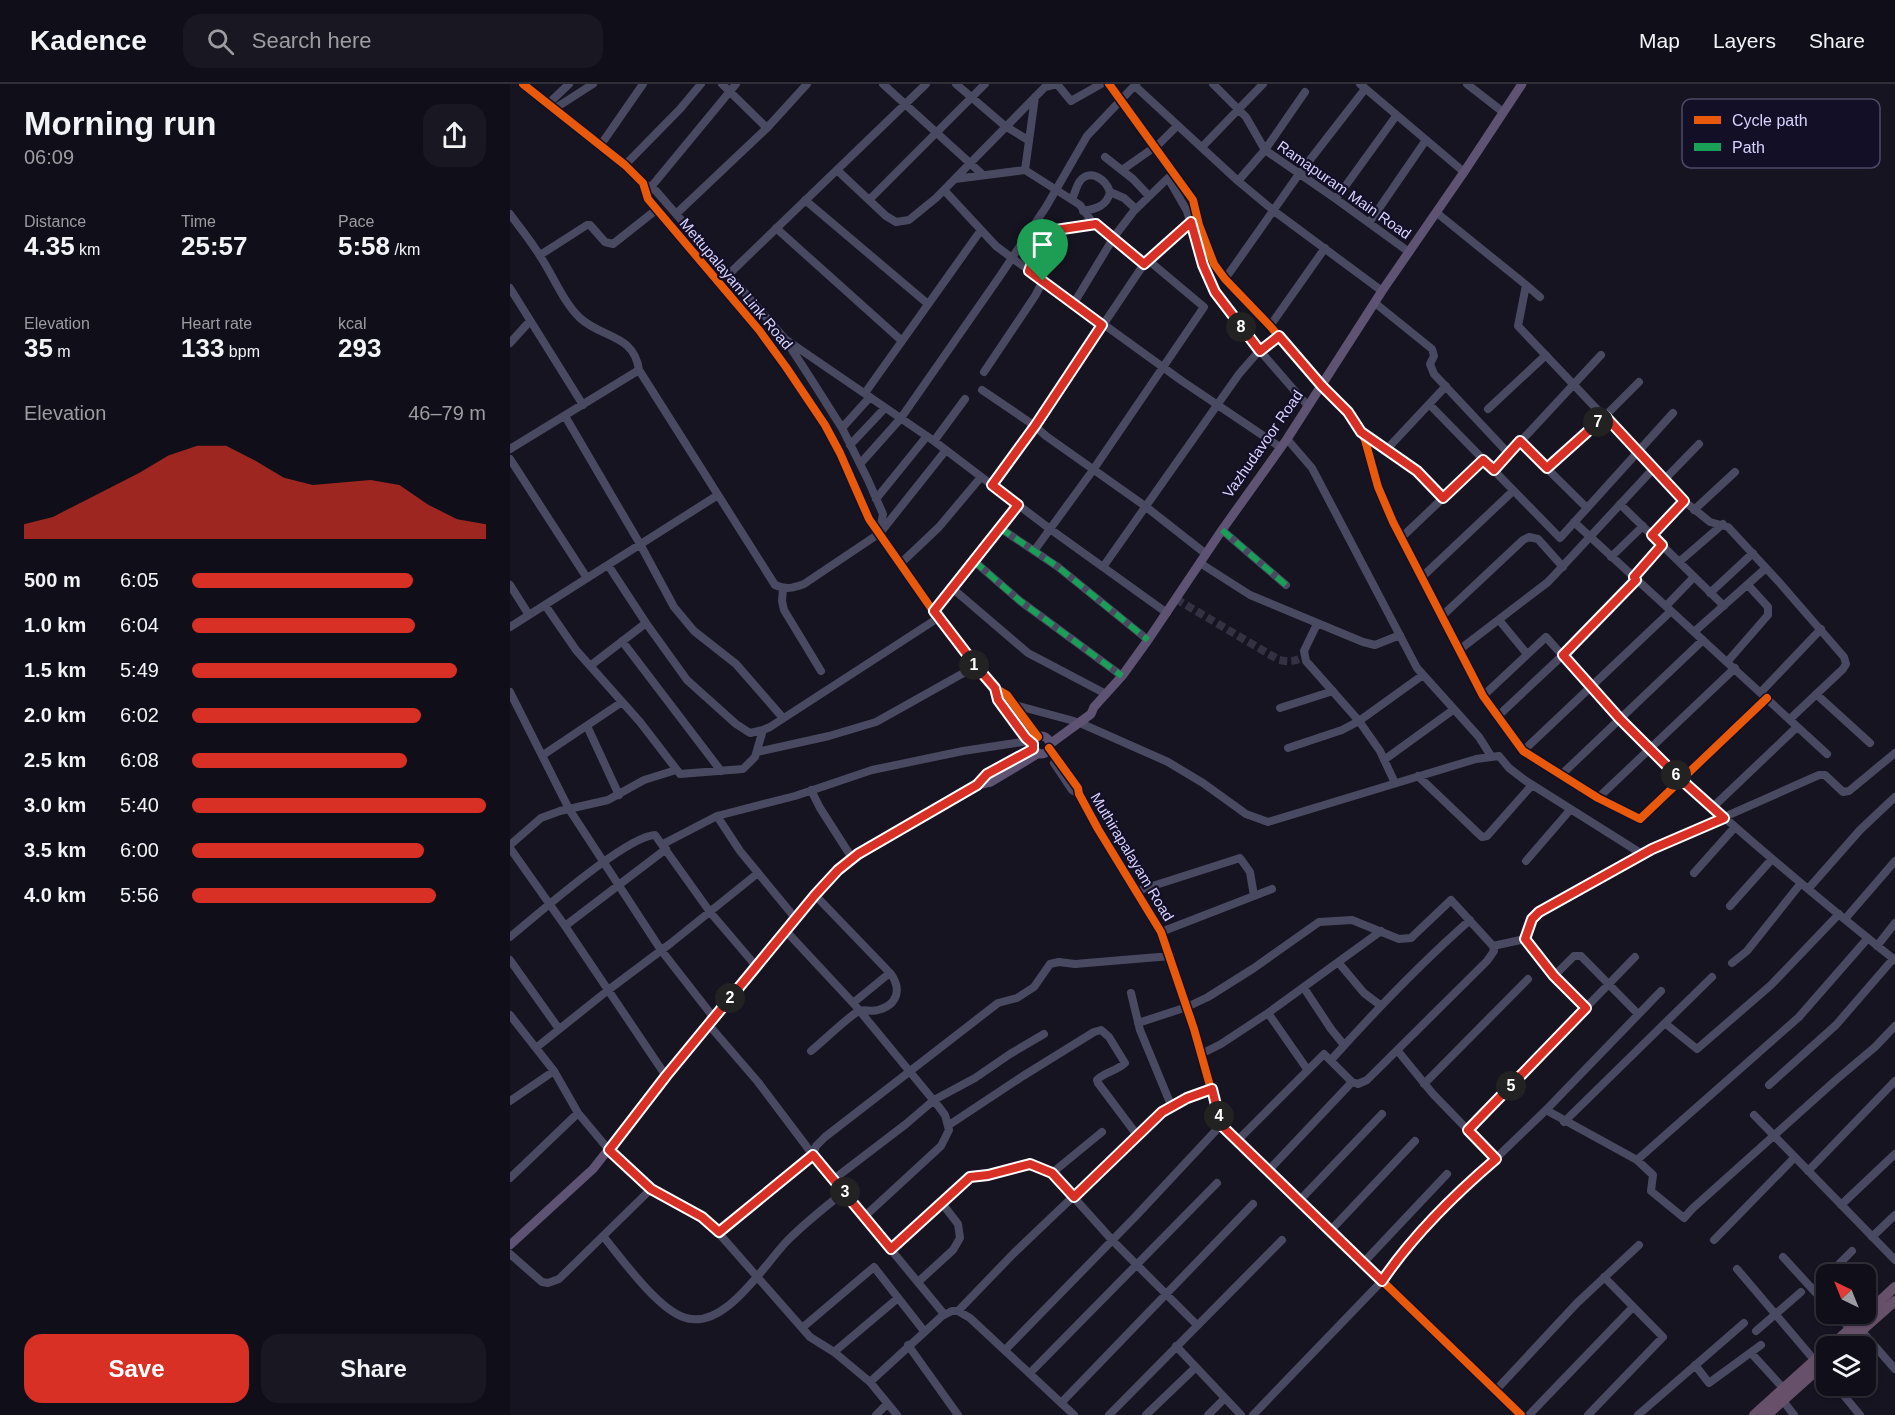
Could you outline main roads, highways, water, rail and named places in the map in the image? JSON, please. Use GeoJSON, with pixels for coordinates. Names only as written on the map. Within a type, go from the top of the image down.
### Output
{"type":"FeatureCollection","features":[{"type":"Feature","properties":{"kind":"highway"},"geometry":{"type":"LineString","coordinates":[[1876,1305],[1895,1287]]}},
{"type":"Feature","properties":{"kind":"highway"},"geometry":{"type":"LineString","coordinates":[[1844,1336],[1895,1301]]}},
{"type":"Feature","properties":{"kind":"highway"},"geometry":{"type":"LineString","coordinates":[[1850,1336],[1858,1324]]}},
{"type":"Feature","properties":{"kind":"highway"},"geometry":{"type":"LineString","coordinates":[[1754,1415],[1816,1370]]}},
{"type":"Feature","properties":{"kind":"highway"},"geometry":{"type":"LineString","coordinates":[[1767,1415],[1781,1395]]}},
{"type":"Feature","properties":{"kind":"main road","name":"Vazhudavoor Road"},"geometry":{"type":"LineString","coordinates":[[510,1245],[593,1169],[756,966],[838,870],[852,858],[977,785],[991,782],[1077,722],[1086,710],[1094,707],[1122,676],[1287,439],[1382,291],[1437,213],[1522,84]]}},
{"type":"Feature","properties":{"kind":"tunnel"},"geometry":{"type":"LineString","coordinates":[[1176,599],[1279,660],[1292,661],[1305,656]]}}]}
